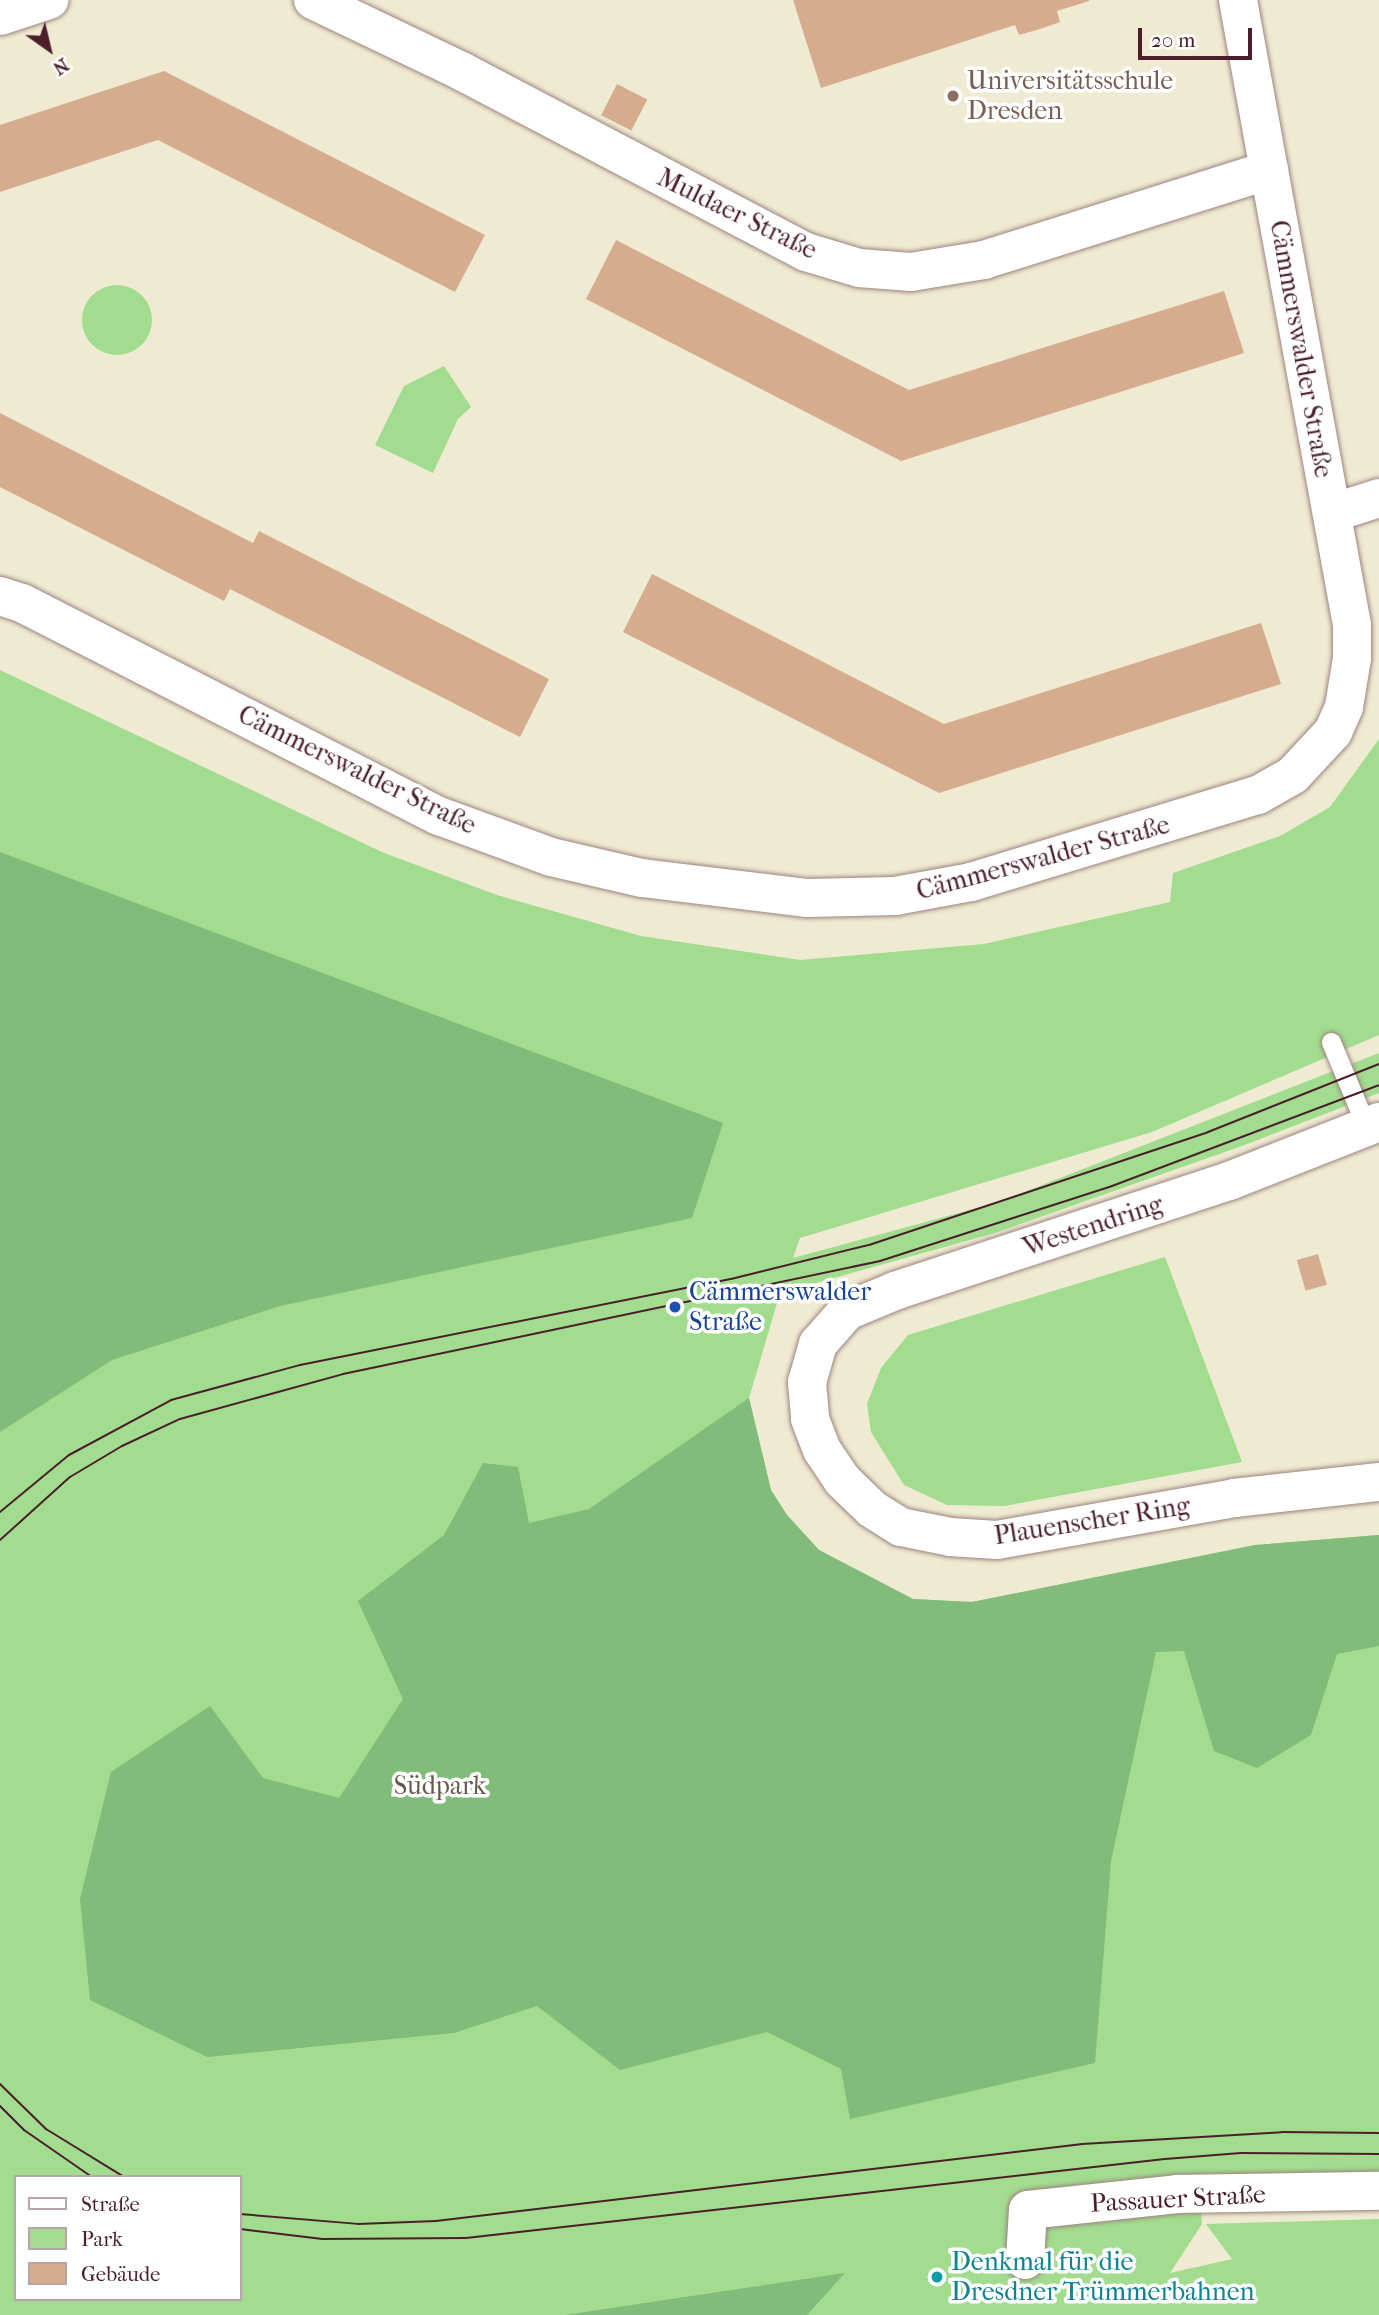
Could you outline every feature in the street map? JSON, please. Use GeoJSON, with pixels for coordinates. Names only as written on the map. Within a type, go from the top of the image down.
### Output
{"type":"FeatureCollection","features":[{"type":"Feature","properties":{"kind":"street"},"geometry":{"type":"LineString","coordinates":[[0,16],[49,0]]}},
{"type":"Feature","properties":{"kind":"street","name":"Muldaer Straße"},"geometry":{"type":"LineString","coordinates":[[313,0],[463,72],[806,252],[859,268],[911,272],[984,260],[1269,170]]}},
{"type":"Feature","properties":{"kind":"street","name":"Cämmerswalder Straße"},"geometry":{"type":"LineString","coordinates":[[0,596],[72,628],[439,816],[551,857],[642,878],[808,898],[895,896],[971,882],[1188,820],[1258,795],[1293,775],[1333,732],[1344,707],[1352,658],[1352,625],[1238,0]]}},
{"type":"Feature","properties":{"kind":"street"},"geometry":{"type":"LineString","coordinates":[[1332,513],[1379,498]]}},
{"type":"Feature","properties":{"kind":"street","name":"Westendring"},"geometry":{"type":"LineString","coordinates":[[818,1344],[847,1311],[895,1291],[1228,1181],[1373,1125]]}},
{"type":"Feature","properties":{"kind":"street","name":"Plauenscher Ring"},"geometry":{"type":"LineString","coordinates":[[818,1344],[807,1382],[810,1419],[822,1450],[852,1490],[901,1527],[950,1537],[997,1540],[1234,1498],[1379,1482]]}},
{"type":"Feature","properties":{"kind":"street","name":"Passauer Straße"},"geometry":{"type":"LineString","coordinates":[[1025,2260],[1028,2210],[1177,2194],[1379,2191]]}},
{"type":"Feature","properties":{"kind":"lane"},"geometry":{"type":"LineString","coordinates":[[1331,1042],[1373,1125]]}},
{"type":"Feature","properties":{"kind":"green space"},"geometry":{"type":"Polygon","coordinates":[[[124,285],[137,291],[146,300],[150,306],[150,334],[142,345],[131,353],[110,355],[92,345],[84,334],[82,313],[92,295],[103,287],[124,285]]]}},
{"type":"Feature","properties":{"kind":"green space"},"geometry":{"type":"Polygon","coordinates":[[[444,366],[471,407],[458,419],[433,473],[375,445],[404,386],[444,366]]]}},
{"type":"Feature","properties":{"kind":"green space","name":"Südpark"},"geometry":{"type":"Polygon","coordinates":[[[0,670],[384,853],[497,895],[641,936],[800,960],[984,944],[1170,902],[1173,873],[1280,836],[1330,807],[1379,739],[1379,1035],[1152,1132],[800,1238],[793,1258],[999,1202],[1379,1053],[1379,1093],[1242,1146],[995,1233],[780,1293],[749,1398],[771,1490],[787,1515],[819,1550],[913,1599],[972,1602],[1255,1545],[1379,1535],[1379,2181],[1198,2177],[1202,2224],[1170,2273],[1232,2259],[1206,2224],[1379,2219],[1379,2315],[0,2315],[0,670]]]}},
{"type":"Feature","properties":{"kind":"green space"},"geometry":{"type":"Polygon","coordinates":[[[0,852],[723,1123],[692,1218],[280,1306],[112,1360],[0,1432],[0,852]]]}},
{"type":"Feature","properties":{"kind":"green space"},"geometry":{"type":"Polygon","coordinates":[[[1165,1257],[1242,1462],[1004,1506],[947,1505],[904,1485],[871,1432],[867,1404],[881,1368],[908,1335],[1165,1257]]]}},
{"type":"Feature","properties":{"kind":"green space"},"geometry":{"type":"Polygon","coordinates":[[[749,1398],[771,1490],[787,1515],[819,1550],[913,1599],[972,1602],[1255,1545],[1379,1535],[1379,1646],[1337,1654],[1311,1735],[1257,1768],[1214,1751],[1184,1651],[1156,1652],[1111,1861],[1095,2063],[850,2119],[841,2069],[767,2032],[620,2070],[537,2006],[454,2033],[207,2057],[90,2000],[80,1899],[111,1772],[210,1706],[263,1778],[339,1798],[403,1699],[358,1601],[444,1535],[483,1463],[518,1467],[529,1523],[589,1509],[749,1398]]]}},
{"type":"Feature","properties":{"kind":"green space"},"geometry":{"type":"Polygon","coordinates":[[[845,2273],[807,2315],[565,2315],[845,2273]]]}},
{"type":"Feature","properties":{"kind":"building"},"geometry":{"type":"Polygon","coordinates":[[[793,0],[1089,1],[1057,11],[1060,22],[1040,29],[1019,35],[1015,25],[821,88],[793,0]]]}},
{"type":"Feature","properties":{"kind":"building"},"geometry":{"type":"Polygon","coordinates":[[[164,71],[485,235],[455,292],[158,140],[0,192],[0,125],[164,71]]]}},
{"type":"Feature","properties":{"kind":"building"},"geometry":{"type":"Polygon","coordinates":[[[617,84],[647,99],[631,131],[601,115],[617,84]]]}},
{"type":"Feature","properties":{"kind":"building"},"geometry":{"type":"Polygon","coordinates":[[[616,240],[909,390],[1224,291],[1244,353],[901,461],[586,299],[616,240]]]}},
{"type":"Feature","properties":{"kind":"building"},"geometry":{"type":"Polygon","coordinates":[[[0,413],[253,543],[259,531],[549,679],[520,737],[230,589],[224,601],[0,487],[0,413]]]}},
{"type":"Feature","properties":{"kind":"building"},"geometry":{"type":"Polygon","coordinates":[[[652,574],[944,724],[1261,623],[1281,684],[939,793],[623,632],[652,574]]]}},
{"type":"Feature","properties":{"kind":"building"},"geometry":{"type":"Polygon","coordinates":[[[1318,1254],[1327,1285],[1306,1291],[1297,1260],[1318,1254]]]}},
{"type":"Feature","properties":{"kind":"tram line"},"geometry":{"type":"LineString","coordinates":[[0,1512],[69,1455],[171,1400],[300,1365],[731,1279],[872,1244],[1208,1132],[1379,1064]]}},
{"type":"Feature","properties":{"kind":"tram line"},"geometry":{"type":"LineString","coordinates":[[0,1540],[70,1477],[122,1446],[180,1419],[343,1374],[880,1261],[1112,1186],[1379,1085]]}},
{"type":"Feature","properties":{"kind":"tram line"},"geometry":{"type":"LineString","coordinates":[[0,2084],[46,2129],[121,2175]]}},
{"type":"Feature","properties":{"kind":"tram line"},"geometry":{"type":"LineString","coordinates":[[0,2106],[24,2130],[89,2175]]}},
{"type":"Feature","properties":{"kind":"tram line"},"geometry":{"type":"LineString","coordinates":[[242,2214],[358,2224],[436,2221],[1082,2144],[1282,2132],[1379,2133]]}},
{"type":"Feature","properties":{"kind":"tram line"},"geometry":{"type":"LineString","coordinates":[[242,2229],[322,2239],[466,2238],[1165,2159],[1241,2153],[1379,2154]]}},
{"type":"Feature","properties":{"kind":"place","name":"Universitätsschule Dresden"},"geometry":{"type":"Point","coordinates":[953,96]}},
{"type":"Feature","properties":{"kind":"place","name":"Cämmerswalder Straße"},"geometry":{"type":"Point","coordinates":[675,1307]}},
{"type":"Feature","properties":{"kind":"place","name":"Denkmal für die Dresdner Trümmerbahnen"},"geometry":{"type":"Point","coordinates":[937,2277]}}]}
